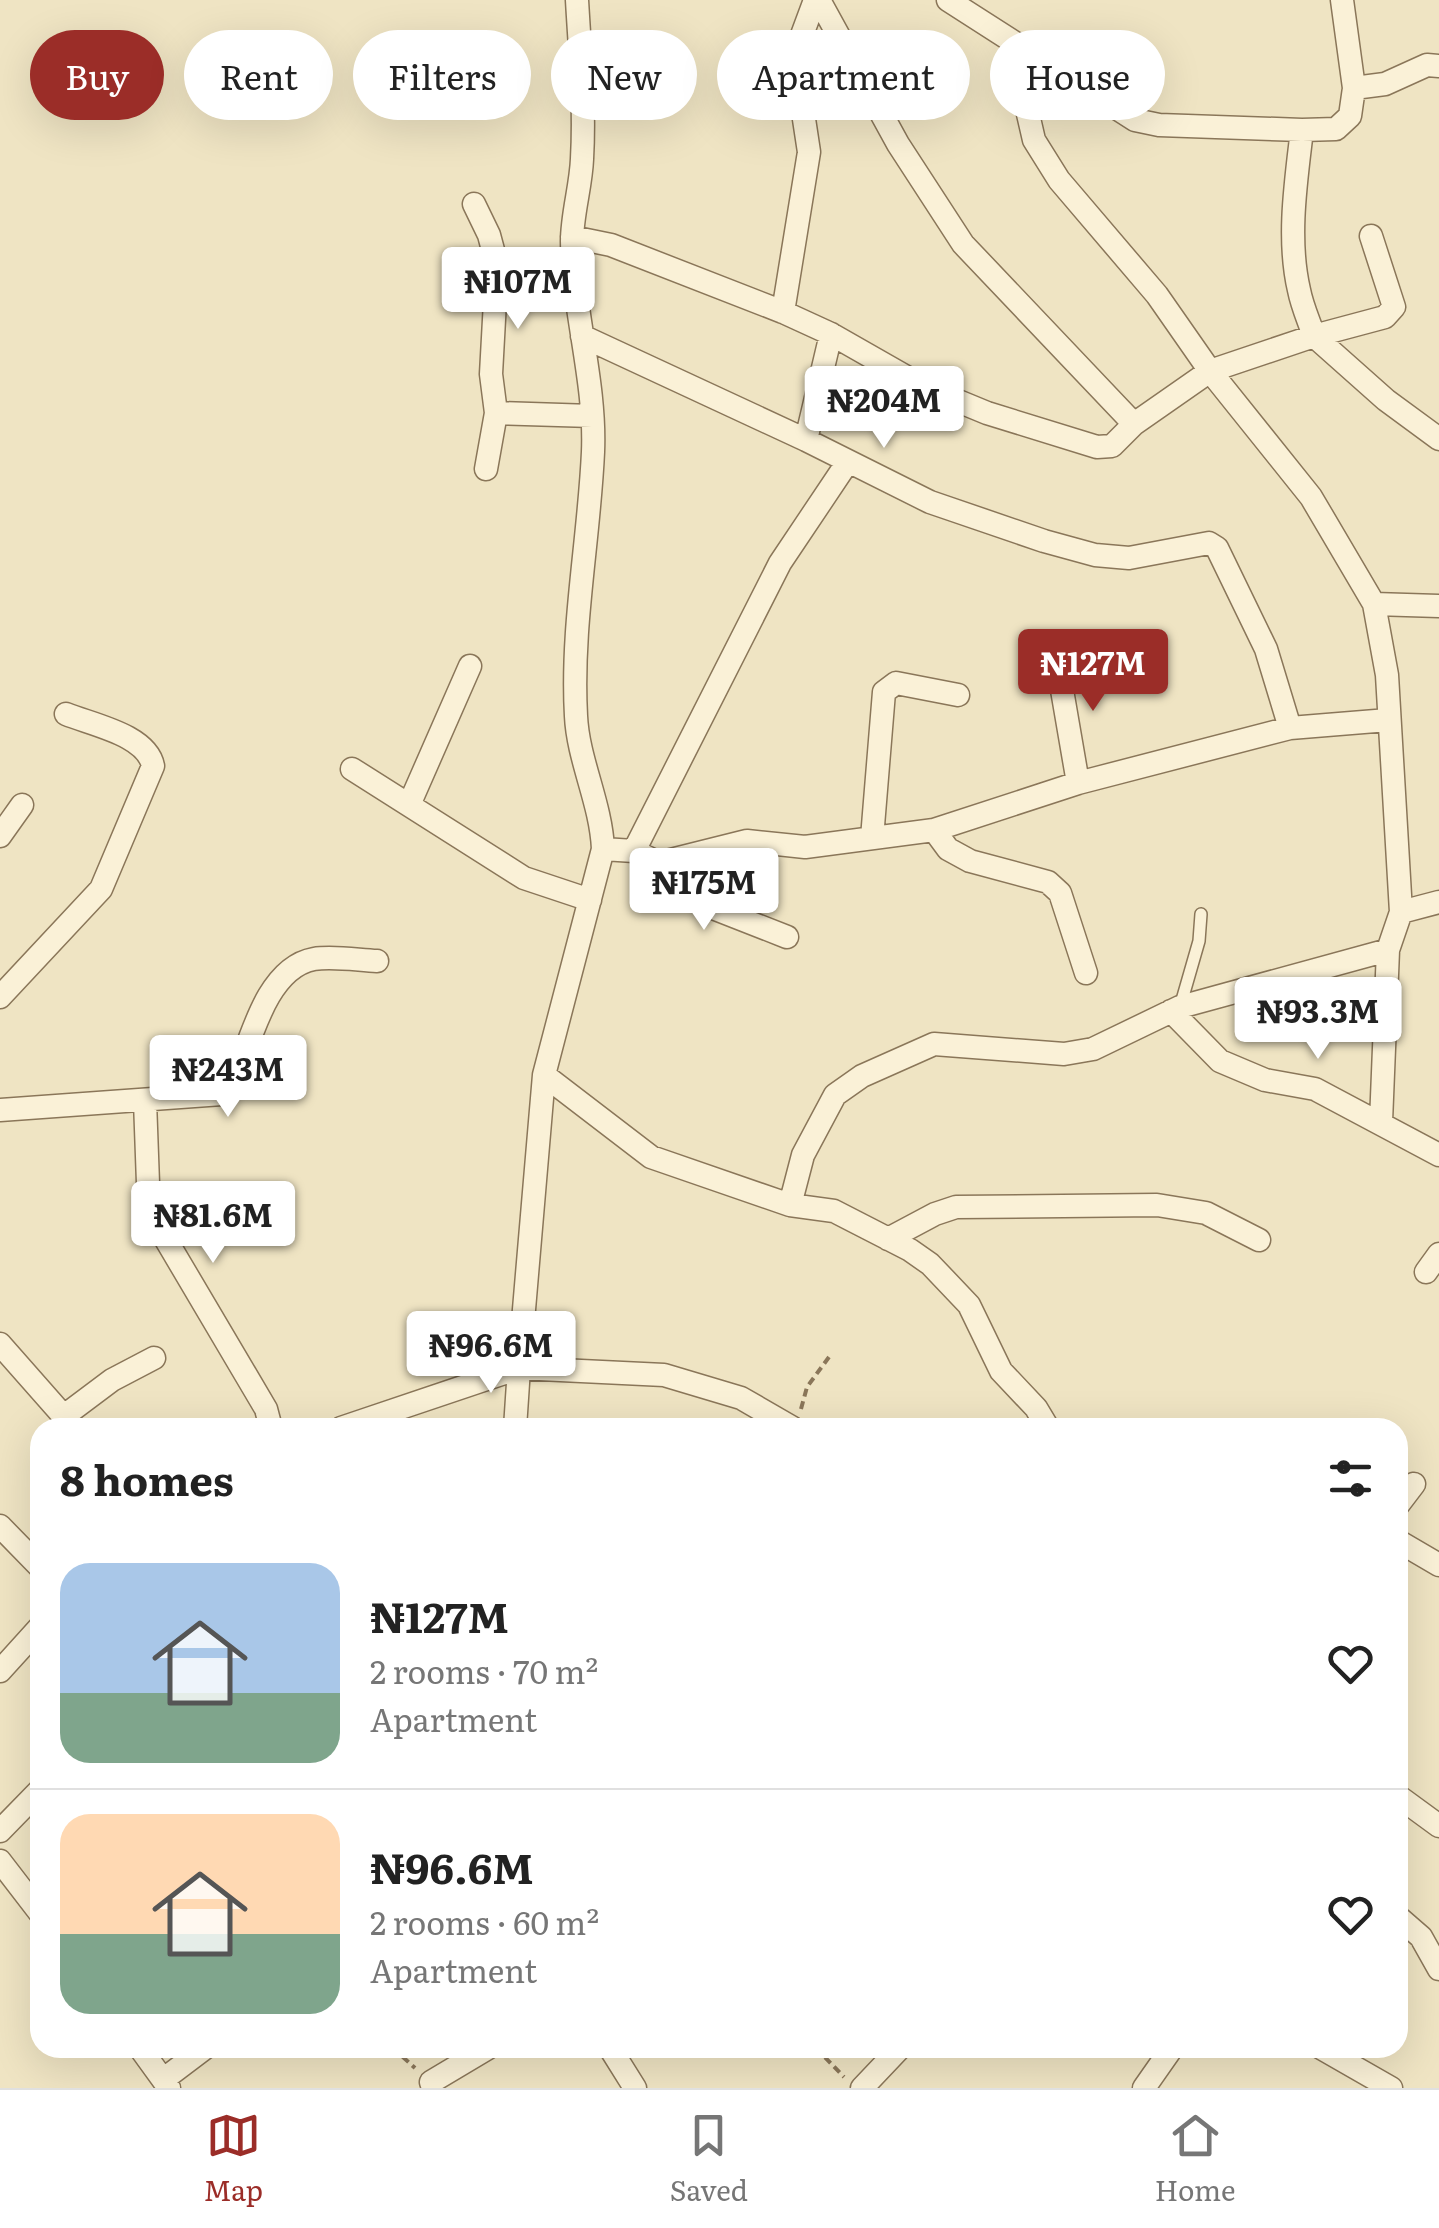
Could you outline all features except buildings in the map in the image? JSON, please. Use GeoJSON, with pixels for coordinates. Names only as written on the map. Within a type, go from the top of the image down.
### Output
{"type":"FeatureCollection","features":[{"type":"Feature","properties":{"kind":"street"},"geometry":{"type":"LineString","coordinates":[[516,1418],[544,1075],[603,849],[602,822],[576,720],[576,614],[593,450],[592,416],[574,291],[572,237],[582,160],[577,0]]}},
{"type":"Feature","properties":{"kind":"street"},"geometry":{"type":"LineString","coordinates":[[783,312],[809,152],[798,74],[800,43],[817,0]]}},
{"type":"Feature","properties":{"kind":"street"},"geometry":{"type":"LineString","coordinates":[[817,0],[898,144],[963,244],[1134,424]]}},
{"type":"Feature","properties":{"kind":"street"},"geometry":{"type":"LineString","coordinates":[[948,0],[994,30]]}},
{"type":"Feature","properties":{"kind":"street"},"geometry":{"type":"LineString","coordinates":[[1135,120],[1159,125],[1336,129],[1350,116],[1354,88],[1342,0]]}},
{"type":"Feature","properties":{"kind":"street"},"geometry":{"type":"LineString","coordinates":[[1354,88],[1386,84],[1427,64],[1439,66]]}},
{"type":"Feature","properties":{"kind":"street"},"geometry":{"type":"LineString","coordinates":[[1029,120],[1034,140],[1059,180],[1157,295],[1210,371],[1311,497],[1374,604],[1387,675],[1401,912],[1388,950],[1380,1122]]}},
{"type":"Feature","properties":{"kind":"street"},"geometry":{"type":"LineString","coordinates":[[1302,130],[1295,189],[1296,265],[1299,291],[1314,336],[1386,400],[1439,439]]}},
{"type":"Feature","properties":{"kind":"street"},"geometry":{"type":"LineString","coordinates":[[474,204],[489,234],[497,266],[491,374],[496,413],[486,470]]}},
{"type":"Feature","properties":{"kind":"street"},"geometry":{"type":"LineString","coordinates":[[572,237],[611,245],[783,312],[924,386],[1018,424],[1098,447],[1112,446],[1134,424],[1210,371],[1384,317],[1394,307],[1371,236]]}},
{"type":"Feature","properties":{"kind":"street"},"geometry":{"type":"LineString","coordinates":[[806,440],[831,334]]}},
{"type":"Feature","properties":{"kind":"street"},"geometry":{"type":"LineString","coordinates":[[582,336],[930,502],[1095,555],[1129,558],[1208,543],[1217,548],[1266,650],[1290,728]]}},
{"type":"Feature","properties":{"kind":"street"},"geometry":{"type":"LineString","coordinates":[[496,413],[592,416]]}},
{"type":"Feature","properties":{"kind":"street"},"geometry":{"type":"LineString","coordinates":[[634,851],[780,563],[847,463]]}},
{"type":"Feature","properties":{"kind":"street"},"geometry":{"type":"LineString","coordinates":[[1374,604],[1439,606]]}},
{"type":"Feature","properties":{"kind":"street"},"geometry":{"type":"LineString","coordinates":[[1056,655],[1078,782]]}},
{"type":"Feature","properties":{"kind":"street"},"geometry":{"type":"LineString","coordinates":[[409,806],[470,666]]}},
{"type":"Feature","properties":{"kind":"street"},"geometry":{"type":"LineString","coordinates":[[872,838],[884,692],[896,683],[958,695]]}},
{"type":"Feature","properties":{"kind":"street"},"geometry":{"type":"LineString","coordinates":[[0,996],[101,890],[153,766],[151,754],[140,744],[66,714]]}},
{"type":"Feature","properties":{"kind":"street"},"geometry":{"type":"LineString","coordinates":[[659,863],[747,841],[804,847],[934,830],[1078,782],[1290,728],[1388,720]]}},
{"type":"Feature","properties":{"kind":"street"},"geometry":{"type":"LineString","coordinates":[[352,769],[524,878],[590,900]]}},
{"type":"Feature","properties":{"kind":"street"},"geometry":{"type":"LineString","coordinates":[[0,836],[22,805]]}},
{"type":"Feature","properties":{"kind":"street"},"geometry":{"type":"LineString","coordinates":[[934,830],[948,848],[970,861],[1048,882],[1060,893],[1086,973]]}},
{"type":"Feature","properties":{"kind":"street"},"geometry":{"type":"LineString","coordinates":[[603,849],[634,851],[659,863],[708,906],[787,937]]}},
{"type":"Feature","properties":{"kind":"street"},"geometry":{"type":"LineString","coordinates":[[1401,912],[1439,902]]}},
{"type":"Feature","properties":{"kind":"street"},"geometry":{"type":"LineString","coordinates":[[790,1205],[803,1155],[835,1095],[862,1076],[934,1044],[1064,1054],[1093,1049],[1176,1009],[1388,950]]}},
{"type":"Feature","properties":{"kind":"street"},"geometry":{"type":"LineString","coordinates":[[0,1110],[222,1094],[232,1087],[264,1004],[283,975],[312,959],[377,961]]}},
{"type":"Feature","properties":{"kind":"street"},"geometry":{"type":"LineString","coordinates":[[1176,1009],[1220,1061],[1265,1080],[1315,1088],[1439,1155]]}},
{"type":"Feature","properties":{"kind":"street"},"geometry":{"type":"LineString","coordinates":[[544,1075],[650,1156],[790,1205],[834,1211],[930,1264],[969,1304],[1001,1371],[1042,1418]]}},
{"type":"Feature","properties":{"kind":"street"},"geometry":{"type":"LineString","coordinates":[[145,1100],[149,1210],[268,1418]]}},
{"type":"Feature","properties":{"kind":"street"},"geometry":{"type":"LineString","coordinates":[[888,1239],[956,1207],[1157,1206],[1206,1213],[1259,1240]]}},
{"type":"Feature","properties":{"kind":"street"},"geometry":{"type":"LineString","coordinates":[[0,1344],[65,1418]]}},
{"type":"Feature","properties":{"kind":"street"},"geometry":{"type":"LineString","coordinates":[[73,1418],[112,1380],[154,1358]]}},
{"type":"Feature","properties":{"kind":"street"},"geometry":{"type":"LineString","coordinates":[[371,1418],[519,1368],[664,1375],[741,1398],[789,1418]]}},
{"type":"Feature","properties":{"kind":"street"},"geometry":{"type":"LineString","coordinates":[[1408,1492],[1414,1484]]}},
{"type":"Feature","properties":{"kind":"street"},"geometry":{"type":"LineString","coordinates":[[0,1526],[30,1557]]}},
{"type":"Feature","properties":{"kind":"street"},"geometry":{"type":"LineString","coordinates":[[1408,1548],[1439,1566]]}},
{"type":"Feature","properties":{"kind":"street"},"geometry":{"type":"LineString","coordinates":[[0,1671],[30,1638]]}},
{"type":"Feature","properties":{"kind":"street"},"geometry":{"type":"LineString","coordinates":[[0,1832],[30,1800]]}},
{"type":"Feature","properties":{"kind":"street"},"geometry":{"type":"LineString","coordinates":[[1408,1803],[1439,1826]]}},
{"type":"Feature","properties":{"kind":"street"},"geometry":{"type":"LineString","coordinates":[[0,1861],[30,1900]]}},
{"type":"Feature","properties":{"kind":"street"},"geometry":{"type":"LineString","coordinates":[[1408,1926],[1421,1937],[1439,1969]]}},
{"type":"Feature","properties":{"kind":"street"},"geometry":{"type":"LineString","coordinates":[[147,2058],[166,2084],[194,2058]]}},
{"type":"Feature","properties":{"kind":"street"},"geometry":{"type":"LineString","coordinates":[[428,2086],[472,2058]]}},
{"type":"Feature","properties":{"kind":"street"},"geometry":{"type":"LineString","coordinates":[[616,2058],[635,2088]]}},
{"type":"Feature","properties":{"kind":"street"},"geometry":{"type":"LineString","coordinates":[[862,2088],[890,2058]]}},
{"type":"Feature","properties":{"kind":"street"},"geometry":{"type":"LineString","coordinates":[[1144,2088],[1165,2058]]}},
{"type":"Feature","properties":{"kind":"street"},"geometry":{"type":"LineString","coordinates":[[1338,2058],[1391,2088]]}},
{"type":"Feature","properties":{"kind":"lane"},"geometry":{"type":"LineString","coordinates":[[1176,1009],[1198,941],[1201,914]]}},
{"type":"Feature","properties":{"kind":"path"},"geometry":{"type":"LineString","coordinates":[[797,1418],[808,1387],[828,1357]]}},
{"type":"Feature","properties":{"kind":"path"},"geometry":{"type":"LineString","coordinates":[[402,2058],[428,2086]]}},
{"type":"Feature","properties":{"kind":"path"},"geometry":{"type":"LineString","coordinates":[[826,2058],[854,2088]]}}]}
